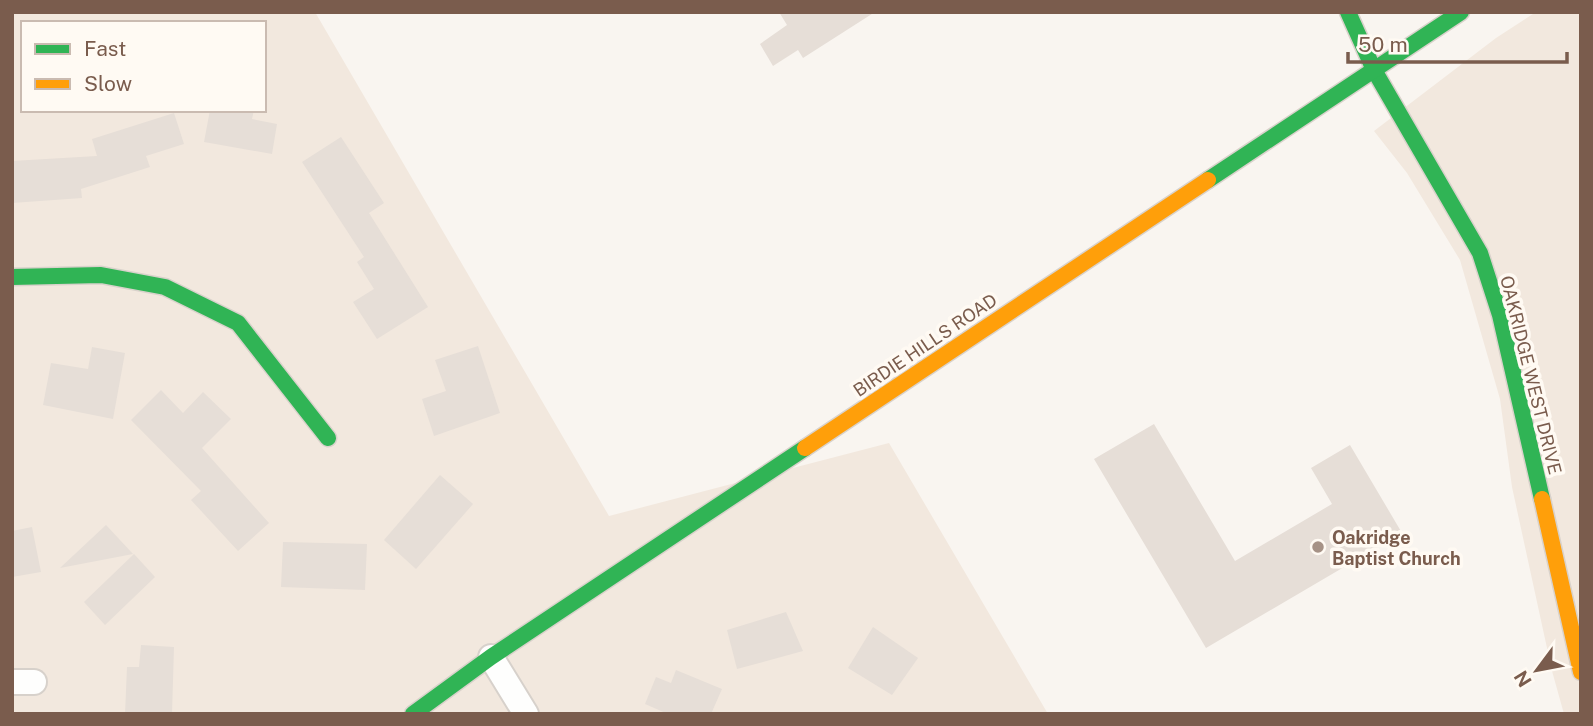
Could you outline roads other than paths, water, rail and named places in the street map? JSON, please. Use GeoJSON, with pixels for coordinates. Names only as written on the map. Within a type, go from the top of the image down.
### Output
{"type":"FeatureCollection","features":[{"type":"Feature","properties":{"kind":"main road","name":"OAKRIDGE WEST DRIVE"},"geometry":{"type":"LineString","coordinates":[[1348,12],[1374,71],[1480,253],[1500,315],[1581,672]]}},
{"type":"Feature","properties":{"kind":"main road","name":"BIRDIE HILLS ROAD"},"geometry":{"type":"LineString","coordinates":[[413,714],[491,657],[1461,12]]}},
{"type":"Feature","properties":{"kind":"main road"},"geometry":{"type":"LineString","coordinates":[[12,277],[101,275],[165,287],[238,323],[328,438]]}},
{"type":"Feature","properties":{"kind":"street"},"geometry":{"type":"LineString","coordinates":[[491,657],[526,714]]}},
{"type":"Feature","properties":{"kind":"place","name":"Oakridge Baptist Church"},"geometry":{"type":"Point","coordinates":[1318,547]}}]}
